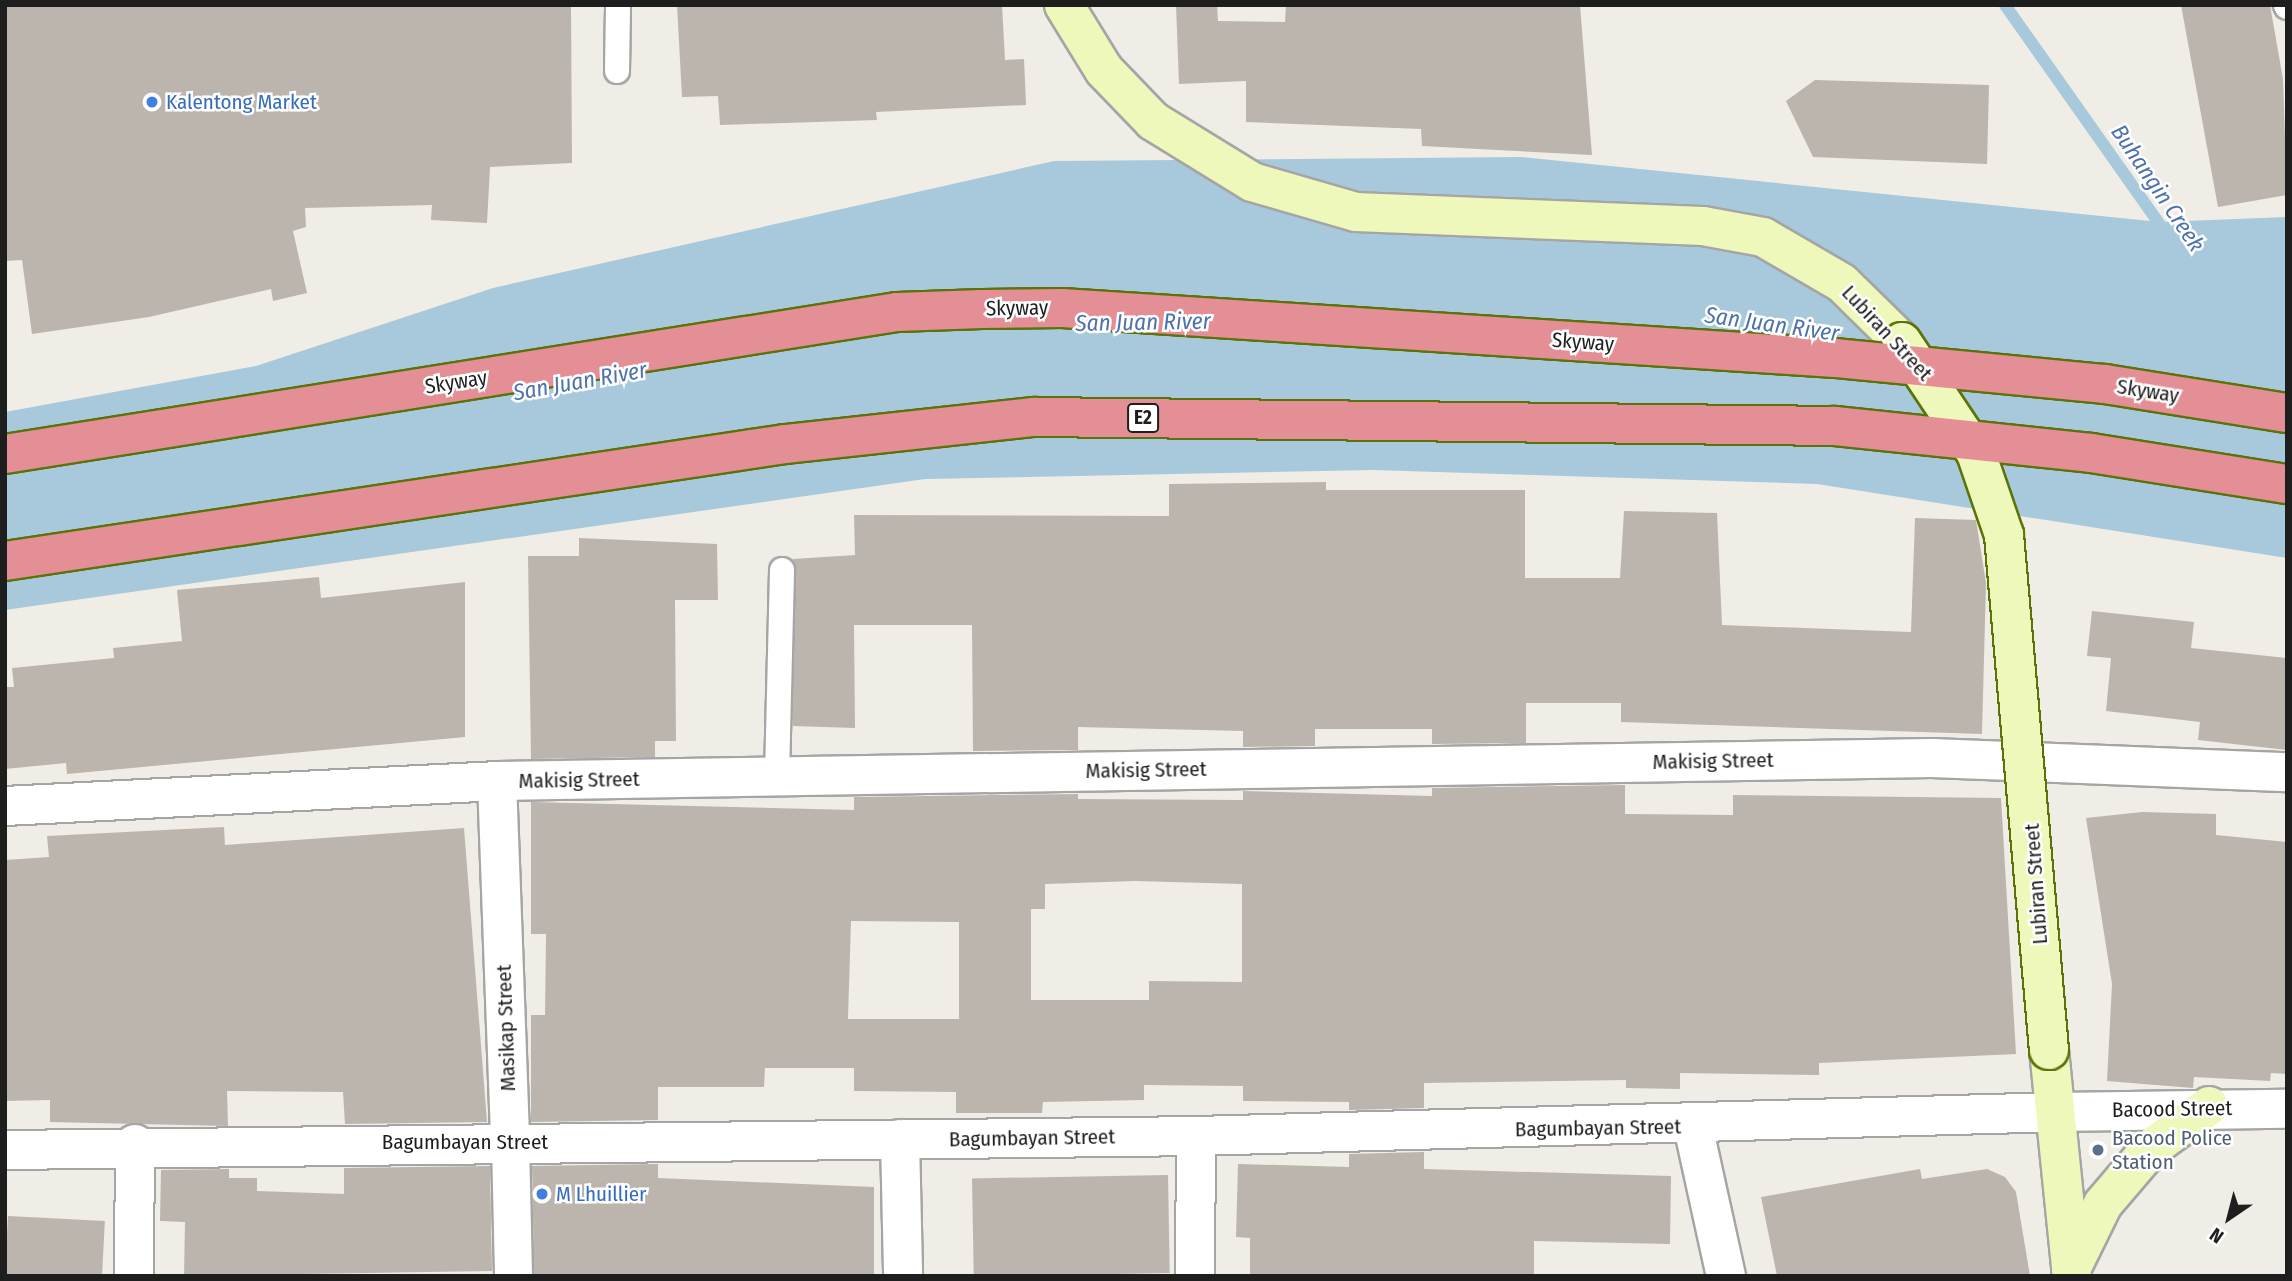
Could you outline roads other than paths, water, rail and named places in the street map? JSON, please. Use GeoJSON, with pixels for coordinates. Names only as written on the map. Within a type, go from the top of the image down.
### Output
{"type":"FeatureCollection","features":[{"type":"Feature","properties":{"kind":"highway","name":"Skyway"},"geometry":{"type":"LineString","coordinates":[[5,454],[897,312],[982,309],[1062,308],[1835,358],[2105,384],[2287,413]]}},
{"type":"Feature","properties":{"kind":"highway","name":"E2"},"geometry":{"type":"LineString","coordinates":[[5,561],[785,444],[1034,417],[1835,426],[2091,453],[2287,484]]}},
{"type":"Feature","properties":{"kind":"main road","name":"Lubiran Street"},"geometry":{"type":"LineString","coordinates":[[1064,5],[1104,70],[1153,121],[1252,182],[1356,212],[1703,226],[1763,237],[1842,283],[1902,342],[1971,443],[2004,535],[2071,1273]]}},
{"type":"Feature","properties":{"kind":"main road"},"geometry":{"type":"LineString","coordinates":[[2071,1273],[2104,1204],[2150,1149],[2209,1106]]}},
{"type":"Feature","properties":{"kind":"street","name":"Makisig Street"},"geometry":{"type":"LineString","coordinates":[[5,806],[497,781],[1933,758],[2287,772]]}},
{"type":"Feature","properties":{"kind":"street","name":"Masikap Street"},"geometry":{"type":"LineString","coordinates":[[497,781],[513,1276]]}},
{"type":"Feature","properties":{"kind":"street","name":"Bacood Street"},"geometry":{"type":"LineString","coordinates":[[2058,1112],[2209,1106],[2287,1109]]}},
{"type":"Feature","properties":{"kind":"street","name":"Bagumbayan Street"},"geometry":{"type":"LineString","coordinates":[[5,1150],[135,1144],[1196,1136],[1693,1126],[2058,1112]]}},
{"type":"Feature","properties":{"kind":"street"},"geometry":{"type":"LineString","coordinates":[[1693,1126],[1726,1276]]}},
{"type":"Feature","properties":{"kind":"street"},"geometry":{"type":"LineString","coordinates":[[1195,1276],[1196,1136]]}},
{"type":"Feature","properties":{"kind":"street"},"geometry":{"type":"LineString","coordinates":[[900,1139],[903,1276]]}},
{"type":"Feature","properties":{"kind":"street"},"geometry":{"type":"LineString","coordinates":[[134,1276],[135,1144]]}},
{"type":"Feature","properties":{"kind":"lane"},"geometry":{"type":"LineString","coordinates":[[617,71],[618,5]]}},
{"type":"Feature","properties":{"kind":"lane"},"geometry":{"type":"LineString","coordinates":[[777,776],[782,570]]}},
{"type":"Feature","properties":{"kind":"water","name":"San Juan River"},"geometry":{"type":"Polygon","coordinates":[[[1521,157],[2160,222],[2287,217],[2287,558],[1817,484],[1373,470],[925,479],[5,610],[5,412],[256,366],[493,288],[1054,161],[1521,157]]]}},
{"type":"Feature","properties":{"kind":"waterway","name":"Buhangin Creek"},"geometry":{"type":"LineString","coordinates":[[2005,5],[2168,236]]}},
{"type":"Feature","properties":{"kind":"place","name":"Kalentong Market"},"geometry":{"type":"Point","coordinates":[152,102]}},
{"type":"Feature","properties":{"kind":"place","name":"Bacood Police Station"},"geometry":{"type":"Point","coordinates":[2098,1150]}},
{"type":"Feature","properties":{"kind":"place","name":"M Lhuillier"},"geometry":{"type":"Point","coordinates":[542,1194]}}]}
